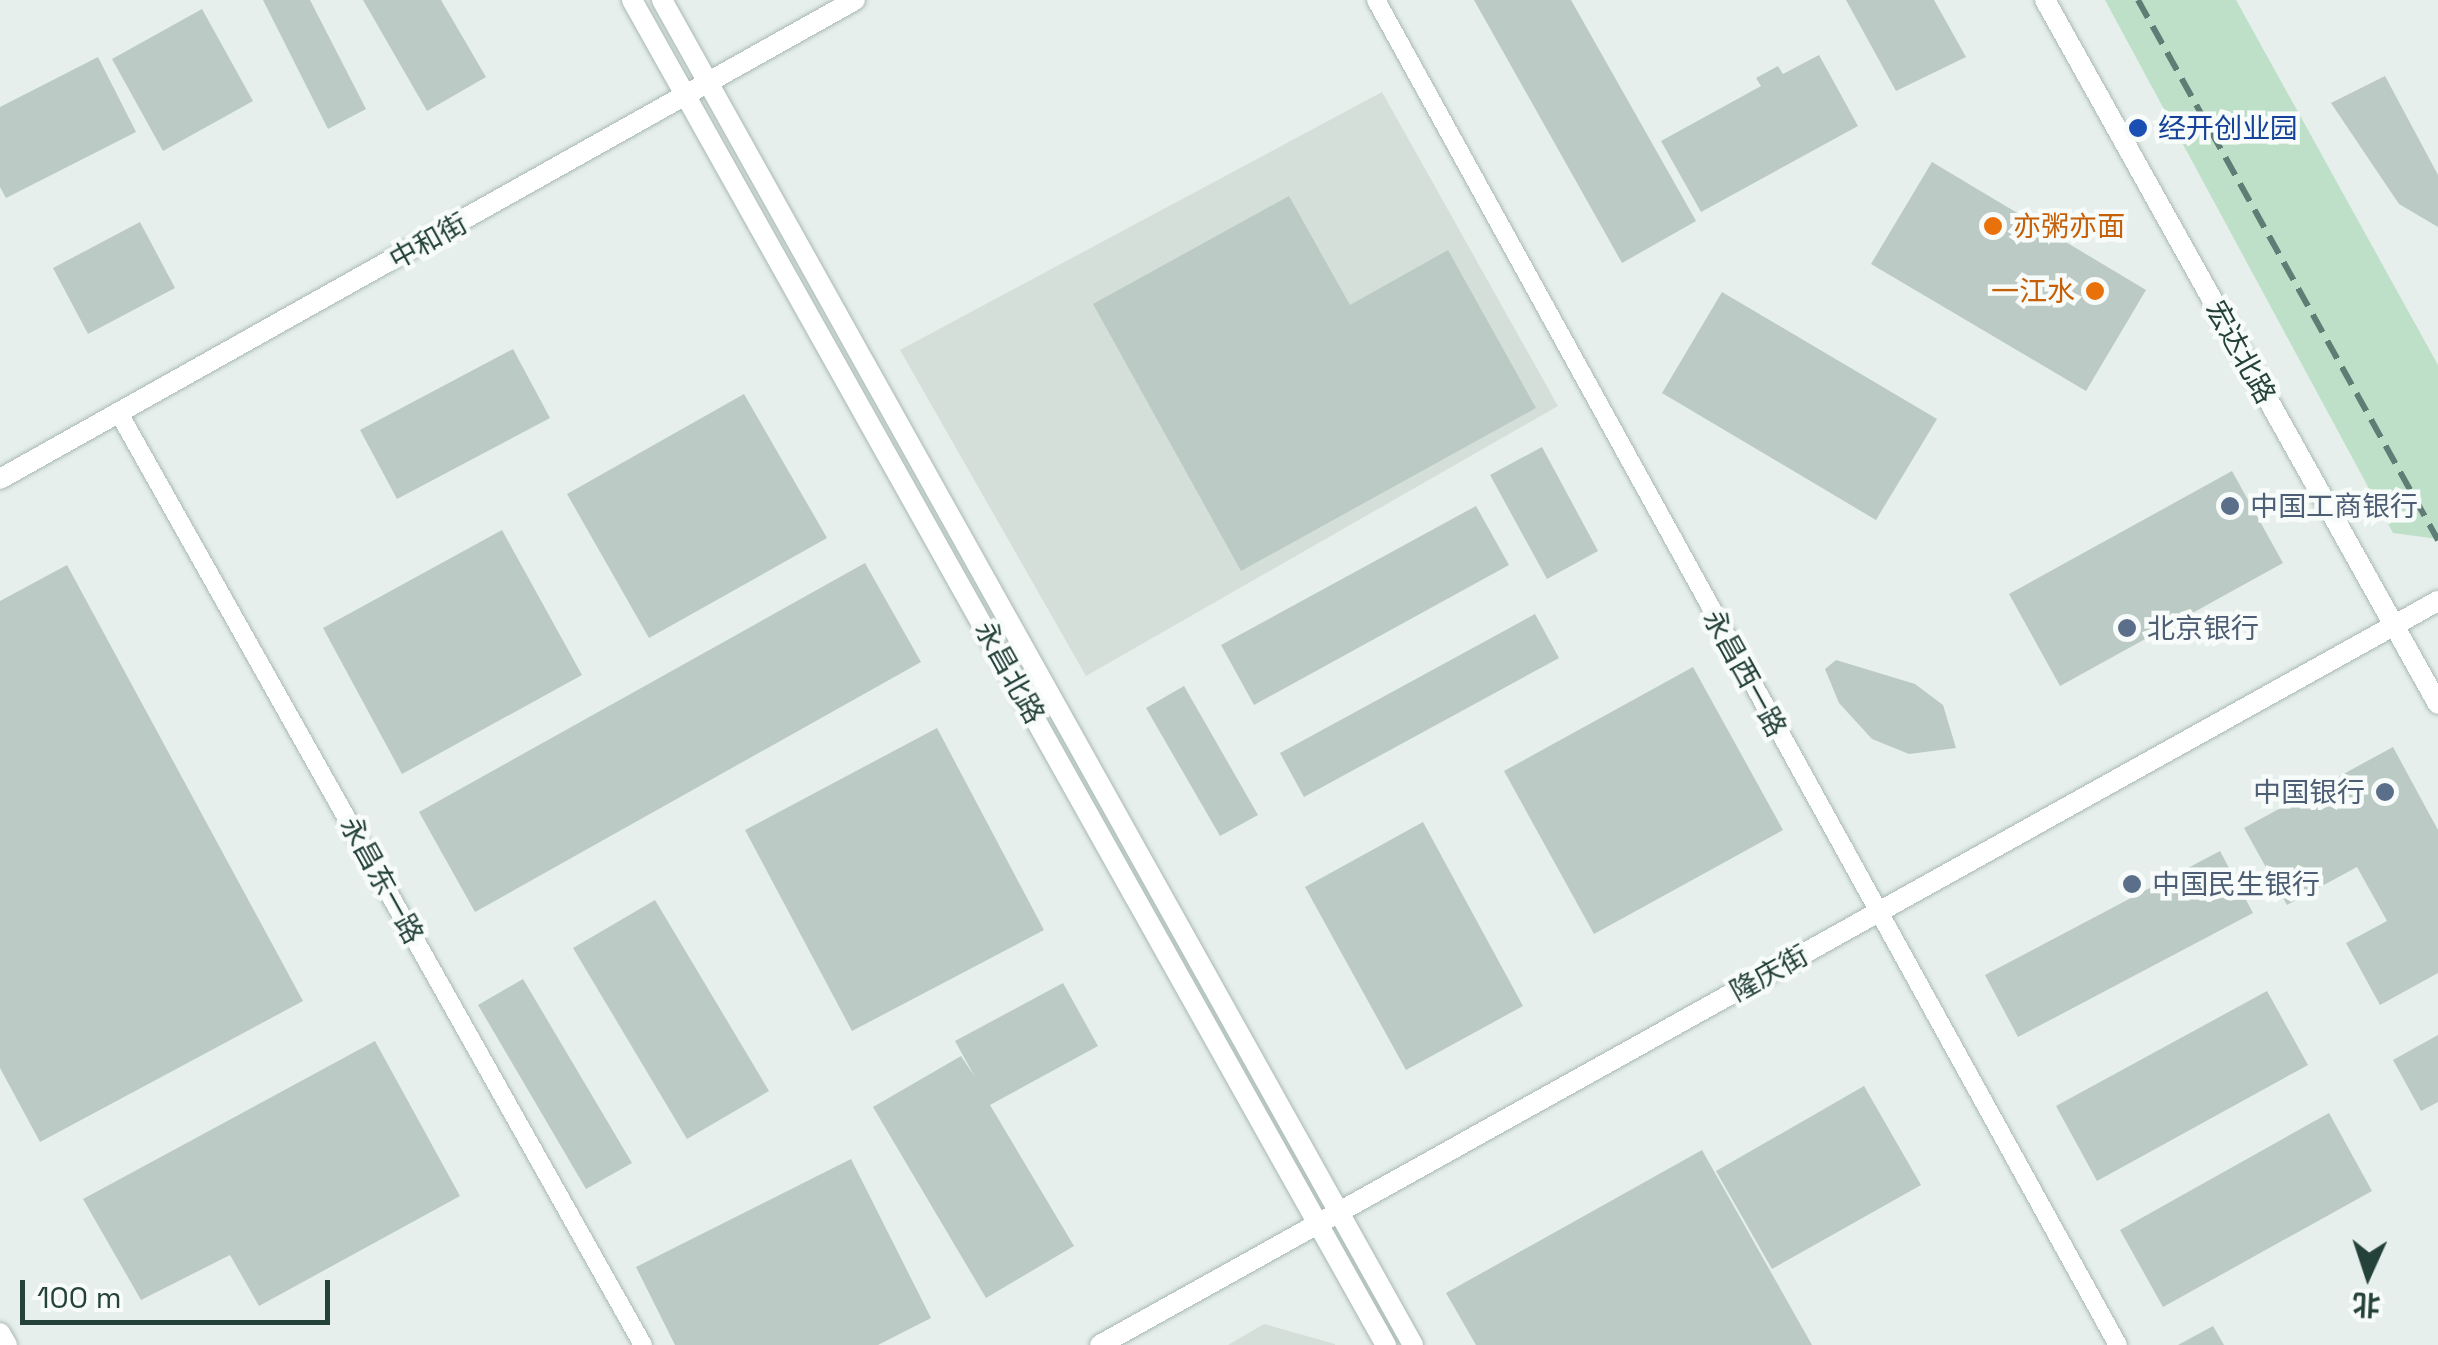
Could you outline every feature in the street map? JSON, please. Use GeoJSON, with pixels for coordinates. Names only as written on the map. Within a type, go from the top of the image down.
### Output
{"type":"FeatureCollection","features":[{"type":"Feature","properties":{"kind":"street","name":"永昌北路"},"geometry":{"type":"LineString","coordinates":[[632,0],[1386,1345]]}},
{"type":"Feature","properties":{"kind":"street","name":"永昌北路"},"geometry":{"type":"LineString","coordinates":[[662,0],[1412,1345]]}},
{"type":"Feature","properties":{"kind":"street","name":"中和街"},"geometry":{"type":"LineString","coordinates":[[0,479],[855,0]]}},
{"type":"Feature","properties":{"kind":"street","name":"永昌西一路"},"geometry":{"type":"LineString","coordinates":[[1376,0],[2118,1345]]}},
{"type":"Feature","properties":{"kind":"street","name":"宏达北路"},"geometry":{"type":"LineString","coordinates":[[2044,0],[2438,704]]}},
{"type":"Feature","properties":{"kind":"street","name":"永昌东一路"},"geometry":{"type":"LineString","coordinates":[[120,415],[643,1345]]}},
{"type":"Feature","properties":{"kind":"street","name":"隆庆街"},"geometry":{"type":"LineString","coordinates":[[1100,1345],[2438,602]]}},
{"type":"Feature","properties":{"kind":"street"},"geometry":{"type":"LineString","coordinates":[[0,1334],[7,1345]]}},
{"type":"Feature","properties":{"kind":"shaded area"},"geometry":{"type":"Polygon","coordinates":[[[1382,92],[1558,406],[1086,676],[900,350],[1382,92]]]}},
{"type":"Feature","properties":{"kind":"shaded area"},"geometry":{"type":"Polygon","coordinates":[[[1264,1324],[1335,1344],[1335,1345],[1228,1345],[1264,1324]]]}},
{"type":"Feature","properties":{"kind":"green space"},"geometry":{"type":"Polygon","coordinates":[[[2105,0],[2236,0],[2438,365],[2438,539],[2393,533],[2105,0]]]}},
{"type":"Feature","properties":{"kind":"building"},"geometry":{"type":"Polygon","coordinates":[[[263,0],[310,0],[366,109],[328,129],[263,0]]]}},
{"type":"Feature","properties":{"kind":"building"},"geometry":{"type":"Polygon","coordinates":[[[363,0],[441,0],[486,77],[427,111],[363,0]]]}},
{"type":"Feature","properties":{"kind":"building"},"geometry":{"type":"Polygon","coordinates":[[[1474,0],[1571,0],[1696,221],[1622,263],[1474,0]]]}},
{"type":"Feature","properties":{"kind":"building"},"geometry":{"type":"Polygon","coordinates":[[[1846,0],[1934,0],[1966,57],[1896,91],[1846,0]]]}},
{"type":"Feature","properties":{"kind":"building"},"geometry":{"type":"Polygon","coordinates":[[[202,9],[253,101],[163,151],[112,59],[202,9]]]}},
{"type":"Feature","properties":{"kind":"building"},"geometry":{"type":"Polygon","coordinates":[[[1819,55],[1858,126],[1701,212],[1661,141],[1761,86],[1756,78],[1778,66],[1783,74],[1819,55]]]}},
{"type":"Feature","properties":{"kind":"building"},"geometry":{"type":"Polygon","coordinates":[[[98,57],[136,132],[6,198],[0,187],[0,107],[98,57]]]}},
{"type":"Feature","properties":{"kind":"building"},"geometry":{"type":"Polygon","coordinates":[[[2385,76],[2438,175],[2438,227],[2399,204],[2331,103],[2385,76]]]}},
{"type":"Feature","properties":{"kind":"building"},"geometry":{"type":"Polygon","coordinates":[[[1932,162],[2146,290],[2086,391],[1871,264],[1932,162]]]}},
{"type":"Feature","properties":{"kind":"building"},"geometry":{"type":"Polygon","coordinates":[[[1289,196],[1350,305],[1448,250],[1536,408],[1241,571],[1093,304],[1289,196]]]}},
{"type":"Feature","properties":{"kind":"building"},"geometry":{"type":"Polygon","coordinates":[[[140,222],[175,288],[88,334],[53,268],[140,222]]]}},
{"type":"Feature","properties":{"kind":"building"},"geometry":{"type":"Polygon","coordinates":[[[1722,292],[1937,419],[1876,520],[1662,393],[1722,292]]]}},
{"type":"Feature","properties":{"kind":"building"},"geometry":{"type":"Polygon","coordinates":[[[513,349],[550,418],[397,499],[360,430],[513,349]]]}},
{"type":"Feature","properties":{"kind":"building"},"geometry":{"type":"Polygon","coordinates":[[[744,394],[827,538],[649,638],[567,494],[744,394]]]}},
{"type":"Feature","properties":{"kind":"building"},"geometry":{"type":"Polygon","coordinates":[[[1542,447],[1598,551],[1547,579],[1490,475],[1542,447]]]}},
{"type":"Feature","properties":{"kind":"building"},"geometry":{"type":"Polygon","coordinates":[[[2232,471],[2283,563],[2060,686],[2009,594],[2232,471]]]}},
{"type":"Feature","properties":{"kind":"building"},"geometry":{"type":"Polygon","coordinates":[[[1476,506],[1509,565],[1254,705],[1221,645],[1476,506]]]}},
{"type":"Feature","properties":{"kind":"building"},"geometry":{"type":"Polygon","coordinates":[[[502,530],[582,675],[402,774],[323,628],[502,530]]]}},
{"type":"Feature","properties":{"kind":"building"},"geometry":{"type":"Polygon","coordinates":[[[865,563],[921,662],[475,912],[419,812],[865,563]]]}},
{"type":"Feature","properties":{"kind":"building"},"geometry":{"type":"Polygon","coordinates":[[[67,565],[303,1001],[40,1142],[0,1068],[0,601],[67,565]]]}},
{"type":"Feature","properties":{"kind":"building"},"geometry":{"type":"Polygon","coordinates":[[[1535,614],[1559,658],[1304,797],[1280,753],[1535,614]]]}},
{"type":"Feature","properties":{"kind":"building"},"geometry":{"type":"Polygon","coordinates":[[[1836,660],[1915,684],[1943,705],[1956,748],[1909,754],[1872,739],[1839,703],[1825,669],[1836,660]]]}},
{"type":"Feature","properties":{"kind":"building"},"geometry":{"type":"Polygon","coordinates":[[[1693,667],[1783,830],[1594,934],[1504,771],[1693,667]]]}},
{"type":"Feature","properties":{"kind":"building"},"geometry":{"type":"Polygon","coordinates":[[[1184,686],[1258,815],[1220,836],[1146,708],[1184,686]]]}},
{"type":"Feature","properties":{"kind":"building"},"geometry":{"type":"Polygon","coordinates":[[[937,728],[1044,930],[852,1031],[745,830],[937,728]]]}},
{"type":"Feature","properties":{"kind":"building"},"geometry":{"type":"Polygon","coordinates":[[[2393,747],[2438,830],[2438,973],[2380,1005],[2346,943],[2387,921],[2357,867],[2287,905],[2244,828],[2393,747]]]}},
{"type":"Feature","properties":{"kind":"building"},"geometry":{"type":"Polygon","coordinates":[[[1423,822],[1523,1006],[1406,1070],[1305,887],[1423,822]]]}},
{"type":"Feature","properties":{"kind":"building"},"geometry":{"type":"Polygon","coordinates":[[[2220,851],[2253,913],[2018,1037],[1985,975],[2220,851]]]}},
{"type":"Feature","properties":{"kind":"building"},"geometry":{"type":"Polygon","coordinates":[[[655,900],[769,1091],[687,1139],[573,948],[655,900]]]}},
{"type":"Feature","properties":{"kind":"building"},"geometry":{"type":"Polygon","coordinates":[[[523,979],[632,1163],[586,1189],[478,1005],[523,979]]]}},
{"type":"Feature","properties":{"kind":"building"},"geometry":{"type":"Polygon","coordinates":[[[1063,983],[1098,1046],[990,1105],[1074,1246],[986,1298],[873,1107],[961,1056],[975,1077],[955,1041],[1063,983]]]}},
{"type":"Feature","properties":{"kind":"building"},"geometry":{"type":"Polygon","coordinates":[[[2267,991],[2308,1065],[2097,1181],[2056,1106],[2267,991]]]}},
{"type":"Feature","properties":{"kind":"building"},"geometry":{"type":"Polygon","coordinates":[[[2438,1035],[2438,1102],[2421,1111],[2393,1060],[2438,1035]]]}},
{"type":"Feature","properties":{"kind":"building"},"geometry":{"type":"Polygon","coordinates":[[[375,1041],[460,1196],[259,1306],[230,1255],[141,1300],[83,1199],[375,1041]]]}},
{"type":"Feature","properties":{"kind":"building"},"geometry":{"type":"Polygon","coordinates":[[[1864,1086],[1921,1185],[1772,1269],[1716,1171],[1864,1086]]]}},
{"type":"Feature","properties":{"kind":"building"},"geometry":{"type":"Polygon","coordinates":[[[2329,1113],[2372,1191],[2163,1307],[2120,1230],[2329,1113]]]}},
{"type":"Feature","properties":{"kind":"building"},"geometry":{"type":"Polygon","coordinates":[[[1702,1150],[1812,1345],[1476,1345],[1446,1293],[1702,1150]]]}},
{"type":"Feature","properties":{"kind":"building"},"geometry":{"type":"Polygon","coordinates":[[[851,1159],[931,1318],[878,1345],[675,1345],[636,1267],[851,1159]]]}},
{"type":"Feature","properties":{"kind":"building"},"geometry":{"type":"Polygon","coordinates":[[[2213,1326],[2224,1345],[2178,1345],[2213,1326]]]}},
{"type":"Feature","properties":{"kind":"railway"},"geometry":{"type":"LineString","coordinates":[[2138,0],[2438,540]]}},
{"type":"Feature","properties":{"kind":"place","name":"经开创业园"},"geometry":{"type":"Point","coordinates":[2138,128]}},
{"type":"Feature","properties":{"kind":"place","name":"亦粥亦面"},"geometry":{"type":"Point","coordinates":[1993,226]}},
{"type":"Feature","properties":{"kind":"place","name":"一江水"},"geometry":{"type":"Point","coordinates":[2095,291]}},
{"type":"Feature","properties":{"kind":"place","name":"中国工商银行"},"geometry":{"type":"Point","coordinates":[2230,506]}},
{"type":"Feature","properties":{"kind":"place","name":"北京银行"},"geometry":{"type":"Point","coordinates":[2127,628]}},
{"type":"Feature","properties":{"kind":"place","name":"中国银行"},"geometry":{"type":"Point","coordinates":[2385,792]}},
{"type":"Feature","properties":{"kind":"place","name":"中国民生银行"},"geometry":{"type":"Point","coordinates":[2132,884]}}]}
